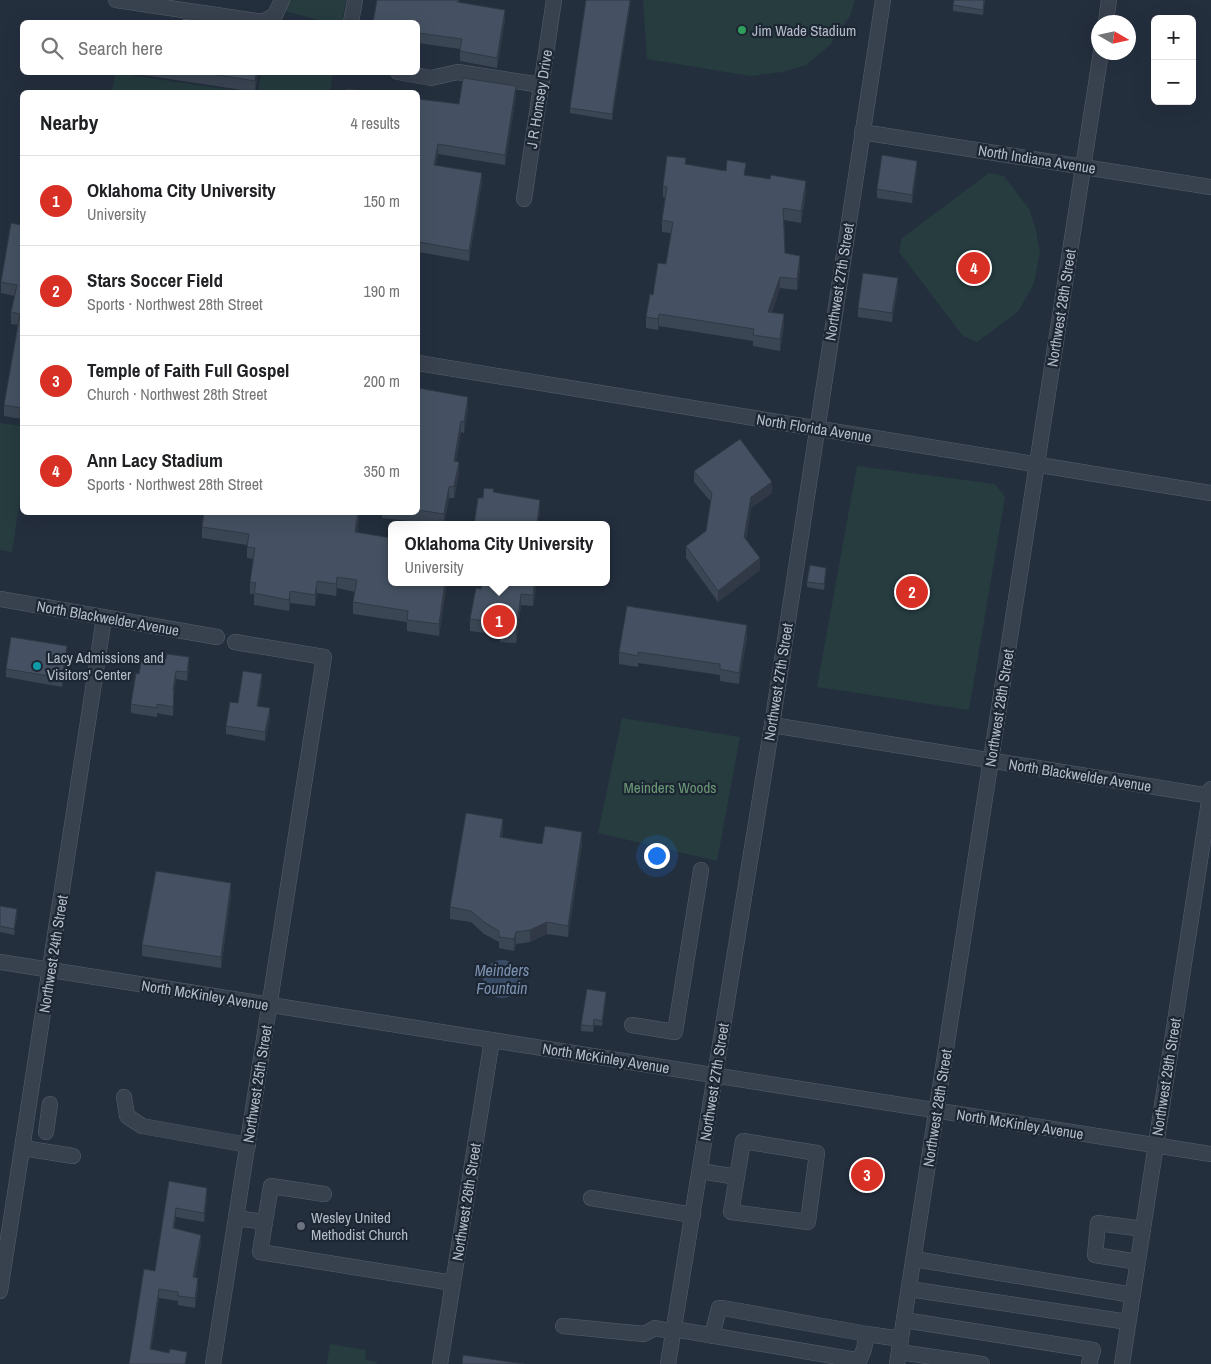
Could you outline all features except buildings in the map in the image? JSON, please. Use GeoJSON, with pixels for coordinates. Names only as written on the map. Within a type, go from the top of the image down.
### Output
{"type":"FeatureCollection","features":[{"type":"Feature","properties":{"kind":"street"},"geometry":{"type":"LineString","coordinates":[[116,0],[250,20]]}},
{"type":"Feature","properties":{"kind":"street"},"geometry":{"type":"LineString","coordinates":[[267,20],[276,15],[282,0]]}},
{"type":"Feature","properties":{"kind":"street"},"geometry":{"type":"LineString","coordinates":[[351,20],[355,0]]}},
{"type":"Feature","properties":{"kind":"street","name":"J R Homsey Drive"},"geometry":{"type":"LineString","coordinates":[[524,198],[554,0]]}},
{"type":"Feature","properties":{"kind":"street","name":"Northwest 27th Street"},"geometry":{"type":"LineString","coordinates":[[668,1364],[772,725],[882,0]]}},
{"type":"Feature","properties":{"kind":"street"},"geometry":{"type":"LineString","coordinates":[[1107,15],[1109,0]]}},
{"type":"Feature","properties":{"kind":"street","name":"Northwest 28th Street"},"geometry":{"type":"LineString","coordinates":[[899,1351],[1100,60]]}},
{"type":"Feature","properties":{"kind":"street"},"geometry":{"type":"LineString","coordinates":[[414,75],[431,78],[458,72],[541,85]]}},
{"type":"Feature","properties":{"kind":"street","name":"North Indiana Avenue"},"geometry":{"type":"LineString","coordinates":[[862,132],[1211,187]]}},
{"type":"Feature","properties":{"kind":"street","name":"North Florida Avenue"},"geometry":{"type":"LineString","coordinates":[[420,363],[1211,493]]}},
{"type":"Feature","properties":{"kind":"street","name":"North Blackwelder Avenue"},"geometry":{"type":"LineString","coordinates":[[0,599],[216,637]]}},
{"type":"Feature","properties":{"kind":"street","name":"Northwest 24th Street"},"geometry":{"type":"LineString","coordinates":[[0,1290],[104,618]]}},
{"type":"Feature","properties":{"kind":"street","name":"Northwest 25th Street"},"geometry":{"type":"LineString","coordinates":[[214,1364],[324,657],[236,642]]}},
{"type":"Feature","properties":{"kind":"street","name":"North Blackwelder Avenue"},"geometry":{"type":"LineString","coordinates":[[772,725],[991,761],[1211,794]]}},
{"type":"Feature","properties":{"kind":"street","name":"Northwest 29th Street"},"geometry":{"type":"LineString","coordinates":[[1122,1364],[1211,794]]}},
{"type":"Feature","properties":{"kind":"street"},"geometry":{"type":"LineString","coordinates":[[632,1025],[675,1032],[701,870]]}},
{"type":"Feature","properties":{"kind":"street","name":"North McKinley Avenue"},"geometry":{"type":"LineString","coordinates":[[0,962],[1211,1154]]}},
{"type":"Feature","properties":{"kind":"street","name":"Northwest 26th Street"},"geometry":{"type":"LineString","coordinates":[[440,1364],[492,1040]]}},
{"type":"Feature","properties":{"kind":"street"},"geometry":{"type":"LineString","coordinates":[[124,1096],[127,1116],[142,1126],[248,1145]]}},
{"type":"Feature","properties":{"kind":"street"},"geometry":{"type":"LineString","coordinates":[[27,1118],[47,1126],[50,1104]]}},
{"type":"Feature","properties":{"kind":"street"},"geometry":{"type":"LineString","coordinates":[[743,1141],[818,1153],[808,1222],[731,1212],[737,1177],[743,1141]]}},
{"type":"Feature","properties":{"kind":"street"},"geometry":{"type":"LineString","coordinates":[[22,1148],[73,1156]]}},
{"type":"Feature","properties":{"kind":"street"},"geometry":{"type":"LineString","coordinates":[[700,1171],[737,1177]]}},
{"type":"Feature","properties":{"kind":"street"},"geometry":{"type":"LineString","coordinates":[[324,1194],[271,1186],[260,1252],[453,1283]]}},
{"type":"Feature","properties":{"kind":"street"},"geometry":{"type":"LineString","coordinates":[[591,1198],[692,1215]]}},
{"type":"Feature","properties":{"kind":"street"},"geometry":{"type":"LineString","coordinates":[[236,1218],[265,1222]]}},
{"type":"Feature","properties":{"kind":"street"},"geometry":{"type":"LineString","coordinates":[[1138,1262],[1095,1256],[1098,1224],[1143,1229]]}},
{"type":"Feature","properties":{"kind":"street"},"geometry":{"type":"LineString","coordinates":[[914,1259],[1133,1294]]}},
{"type":"Feature","properties":{"kind":"street"},"geometry":{"type":"LineString","coordinates":[[909,1290],[1128,1322]]}},
{"type":"Feature","properties":{"kind":"street"},"geometry":{"type":"LineString","coordinates":[[712,1336],[719,1308],[723,1308],[867,1334],[899,1351],[982,1364]]}},
{"type":"Feature","properties":{"kind":"street"},"geometry":{"type":"LineString","coordinates":[[904,1320],[1093,1350],[1089,1364]]}},
{"type":"Feature","properties":{"kind":"street"},"geometry":{"type":"LineString","coordinates":[[564,1326],[644,1334],[655,1328],[856,1360],[862,1356],[867,1334]]}},
{"type":"Feature","properties":{"kind":"green space"},"geometry":{"type":"Polygon","coordinates":[[[285,0],[346,0],[342,20],[319,20],[284,11],[285,0]]]}},
{"type":"Feature","properties":{"kind":"green space","name":"Jim Wade Stadium"},"geometry":{"type":"Polygon","coordinates":[[[643,0],[855,0],[850,16],[830,45],[806,65],[783,72],[750,76],[647,59],[643,0]]]}},
{"type":"Feature","properties":{"kind":"green space"},"geometry":{"type":"Polygon","coordinates":[[[115,75],[129,75],[233,90],[112,90],[115,75]]]}},
{"type":"Feature","properties":{"kind":"green space"},"geometry":{"type":"Polygon","coordinates":[[[261,75],[333,75],[330,90],[258,90],[261,75]]]}},
{"type":"Feature","properties":{"kind":"green space"},"geometry":{"type":"Polygon","coordinates":[[[989,173],[1004,176],[1029,209],[1036,230],[1040,253],[1034,283],[1018,312],[977,342],[963,336],[899,252],[902,238],[989,173]]]}},
{"type":"Feature","properties":{"kind":"green space"},"geometry":{"type":"Polygon","coordinates":[[[0,423],[20,426],[20,498],[12,552],[0,550],[0,423]]]}},
{"type":"Feature","properties":{"kind":"green space"},"geometry":{"type":"Polygon","coordinates":[[[857,466],[995,484],[1005,497],[969,710],[817,687],[857,466]]]}},
{"type":"Feature","properties":{"kind":"green space","name":"Meinders Woods"},"geometry":{"type":"Polygon","coordinates":[[[622,718],[740,737],[717,861],[598,833],[622,718]]]}},
{"type":"Feature","properties":{"kind":"green space"},"geometry":{"type":"Polygon","coordinates":[[[330,1344],[366,1350],[365,1360],[377,1362],[376,1364],[327,1364],[330,1344]]]}},
{"type":"Feature","properties":{"kind":"water","name":"Meinders Fountain"},"geometry":{"type":"Polygon","coordinates":[[[502,960],[515,966],[521,979],[515,992],[502,998],[489,992],[483,979],[489,966],[502,960]]]}},
{"type":"Feature","properties":{"kind":"place","name":"Jim Wade Stadium"},"geometry":{"type":"Point","coordinates":[742,30]}},
{"type":"Feature","properties":{"kind":"place","name":"Ann Lacy Stadium"},"geometry":{"type":"Point","coordinates":[974,268]}},
{"type":"Feature","properties":{"kind":"place","name":"Stars Soccer Field"},"geometry":{"type":"Point","coordinates":[912,592]}},
{"type":"Feature","properties":{"kind":"place","name":"Oklahoma City University"},"geometry":{"type":"Point","coordinates":[499,621]}},
{"type":"Feature","properties":{"kind":"place","name":"Lacy Admissions and Visitors' Center"},"geometry":{"type":"Point","coordinates":[37,666]}},
{"type":"Feature","properties":{"kind":"place","name":"Temple of Faith Full Gospel"},"geometry":{"type":"Point","coordinates":[867,1175]}},
{"type":"Feature","properties":{"kind":"place","name":"Wesley United Methodist Church"},"geometry":{"type":"Point","coordinates":[301,1226]}}]}
